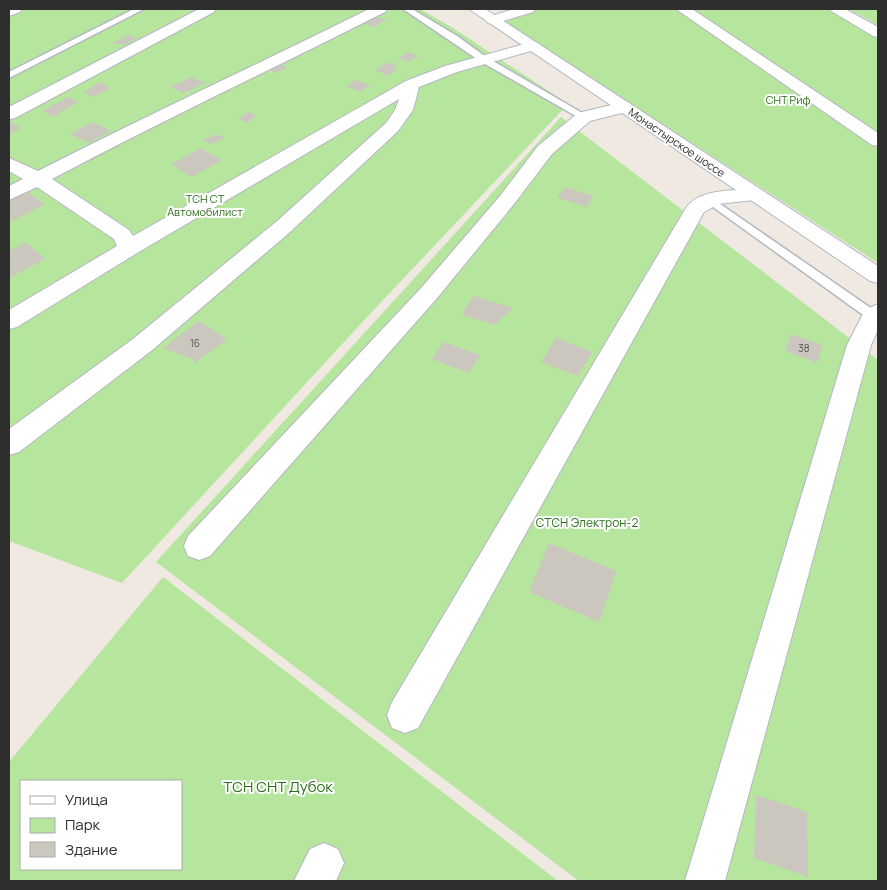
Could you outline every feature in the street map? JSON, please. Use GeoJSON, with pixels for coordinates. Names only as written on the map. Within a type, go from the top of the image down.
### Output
{"type":"FeatureCollection","features":[{"type":"Feature","properties":{"kind":"street"},"geometry":{"type":"LineString","coordinates":[[9,12],[15,9]]}},
{"type":"Feature","properties":{"kind":"street"},"geometry":{"type":"LineString","coordinates":[[9,114],[209,9]]}},
{"type":"Feature","properties":{"kind":"street"},"geometry":{"type":"LineString","coordinates":[[9,194],[132,130],[249,75],[380,9]]}},
{"type":"Feature","properties":{"kind":"street","name":"Монастырское шоссе"},"geometry":{"type":"LineString","coordinates":[[476,9],[878,276]]}},
{"type":"Feature","properties":{"kind":"street"},"geometry":{"type":"LineString","coordinates":[[493,20],[528,9]]}},
{"type":"Feature","properties":{"kind":"street"},"geometry":{"type":"LineString","coordinates":[[683,9],[878,141]]}},
{"type":"Feature","properties":{"kind":"street"},"geometry":{"type":"LineString","coordinates":[[835,9],[878,33]]}},
{"type":"Feature","properties":{"kind":"street"},"geometry":{"type":"LineString","coordinates":[[848,9],[878,25]]}},
{"type":"Feature","properties":{"kind":"street"},"geometry":{"type":"LineString","coordinates":[[9,321],[129,248],[412,84],[451,69],[533,46]]}},
{"type":"Feature","properties":{"kind":"street"},"geometry":{"type":"LineString","coordinates":[[9,444],[142,345],[296,215],[392,127],[404,110],[412,84]]}},
{"type":"Feature","properties":{"kind":"street"},"geometry":{"type":"LineString","coordinates":[[199,546],[430,292],[507,200],[545,150],[584,116],[624,107]]}},
{"type":"Feature","properties":{"kind":"street"},"geometry":{"type":"LineString","coordinates":[[9,164],[38,179],[122,235],[129,248]]}},
{"type":"Feature","properties":{"kind":"street"},"geometry":{"type":"LineString","coordinates":[[406,715],[696,208],[702,202],[710,200],[756,195]]}},
{"type":"Feature","properties":{"kind":"street"},"geometry":{"type":"LineString","coordinates":[[705,881],[859,345],[876,316]]}},
{"type":"Feature","properties":{"kind":"lane"},"geometry":{"type":"LineString","coordinates":[[9,76],[140,9]]}},
{"type":"Feature","properties":{"kind":"lane"},"geometry":{"type":"LineString","coordinates":[[407,9],[454,38],[483,59],[584,116]]}},
{"type":"Feature","properties":{"kind":"lane"},"geometry":{"type":"LineString","coordinates":[[710,200],[876,316]]}},
{"type":"Feature","properties":{"kind":"green space","name":"ТСН СТ Автомобилист"},"geometry":{"type":"Polygon","coordinates":[[[9,9],[420,9],[453,28],[568,104],[368,316],[122,583],[9,541],[9,9]]]}},
{"type":"Feature","properties":{"kind":"green space","name":"СНТ Риф"},"geometry":{"type":"Polygon","coordinates":[[[530,9],[841,9],[878,30],[878,263],[503,21],[530,9]]]}},
{"type":"Feature","properties":{"kind":"green space"},"geometry":{"type":"Polygon","coordinates":[[[848,9],[878,9],[878,25],[848,9]]]}},
{"type":"Feature","properties":{"kind":"green space","name":"СТСН Электрон-2"},"geometry":{"type":"Polygon","coordinates":[[[561,117],[878,360],[878,881],[579,881],[156,562],[561,117]]]}},
{"type":"Feature","properties":{"kind":"green space","name":"ТСН СНТ Дубок"},"geometry":{"type":"Polygon","coordinates":[[[163,577],[558,881],[9,881],[9,762],[163,577]]]}},
{"type":"Feature","properties":{"kind":"building"},"geometry":{"type":"Polygon","coordinates":[[[373,17],[386,20],[375,27],[362,23],[373,17]]]}},
{"type":"Feature","properties":{"kind":"building"},"geometry":{"type":"Polygon","coordinates":[[[128,35],[137,38],[126,44],[112,44],[128,35]]]}},
{"type":"Feature","properties":{"kind":"building"},"geometry":{"type":"Polygon","coordinates":[[[409,52],[420,57],[414,58],[409,62],[399,58],[409,52]]]}},
{"type":"Feature","properties":{"kind":"building"},"geometry":{"type":"Polygon","coordinates":[[[389,62],[397,65],[392,68],[397,70],[388,76],[375,70],[389,62]]]}},
{"type":"Feature","properties":{"kind":"building"},"geometry":{"type":"Polygon","coordinates":[[[278,63],[287,68],[275,73],[267,68],[278,63]]]}},
{"type":"Feature","properties":{"kind":"building"},"geometry":{"type":"Polygon","coordinates":[[[191,77],[205,83],[184,93],[170,87],[191,77]]]}},
{"type":"Feature","properties":{"kind":"building"},"geometry":{"type":"Polygon","coordinates":[[[356,80],[370,85],[361,92],[346,86],[356,80]]]}},
{"type":"Feature","properties":{"kind":"building"},"geometry":{"type":"Polygon","coordinates":[[[99,82],[111,88],[93,97],[84,92],[99,82]]]}},
{"type":"Feature","properties":{"kind":"building"},"geometry":{"type":"Polygon","coordinates":[[[68,97],[78,102],[53,117],[42,111],[68,97]]]}},
{"type":"Feature","properties":{"kind":"building"},"geometry":{"type":"Polygon","coordinates":[[[249,112],[256,116],[246,123],[238,118],[249,112]]]}},
{"type":"Feature","properties":{"kind":"building"},"geometry":{"type":"Polygon","coordinates":[[[11,122],[21,128],[9,134],[9,124],[11,122]]]}},
{"type":"Feature","properties":{"kind":"building"},"geometry":{"type":"Polygon","coordinates":[[[92,122],[111,131],[89,143],[70,134],[92,122]]]}},
{"type":"Feature","properties":{"kind":"building"},"geometry":{"type":"Polygon","coordinates":[[[217,134],[225,138],[211,144],[202,140],[217,134]]]}},
{"type":"Feature","properties":{"kind":"building"},"geometry":{"type":"Polygon","coordinates":[[[200,148],[222,160],[192,177],[171,165],[200,148]]]}},
{"type":"Feature","properties":{"kind":"building"},"geometry":{"type":"Polygon","coordinates":[[[565,187],[593,196],[586,207],[557,197],[565,187]]]}},
{"type":"Feature","properties":{"kind":"building"},"geometry":{"type":"Polygon","coordinates":[[[27,192],[45,204],[13,221],[9,218],[9,201],[27,192]]]}},
{"type":"Feature","properties":{"kind":"building"},"geometry":{"type":"Polygon","coordinates":[[[26,242],[45,259],[9,278],[9,251],[26,242]]]}},
{"type":"Feature","properties":{"kind":"building"},"geometry":{"type":"Polygon","coordinates":[[[473,296],[513,308],[495,325],[462,315],[473,296]]]}},
{"type":"Feature","properties":{"kind":"building"},"geometry":{"type":"Polygon","coordinates":[[[199,321],[227,339],[195,363],[193,359],[163,348],[199,321]]]}},
{"type":"Feature","properties":{"kind":"building"},"geometry":{"type":"Polygon","coordinates":[[[791,334],[823,345],[817,363],[785,351],[791,334]]]}},
{"type":"Feature","properties":{"kind":"building"},"geometry":{"type":"Polygon","coordinates":[[[556,338],[592,352],[578,376],[541,362],[556,338]]]}},
{"type":"Feature","properties":{"kind":"building"},"geometry":{"type":"Polygon","coordinates":[[[444,342],[480,355],[469,373],[432,359],[444,342]]]}},
{"type":"Feature","properties":{"kind":"building"},"geometry":{"type":"Polygon","coordinates":[[[549,543],[616,571],[599,622],[529,592],[549,543]]]}},
{"type":"Feature","properties":{"kind":"building"},"geometry":{"type":"Polygon","coordinates":[[[756,795],[807,812],[808,877],[754,858],[756,795]]]}}]}
